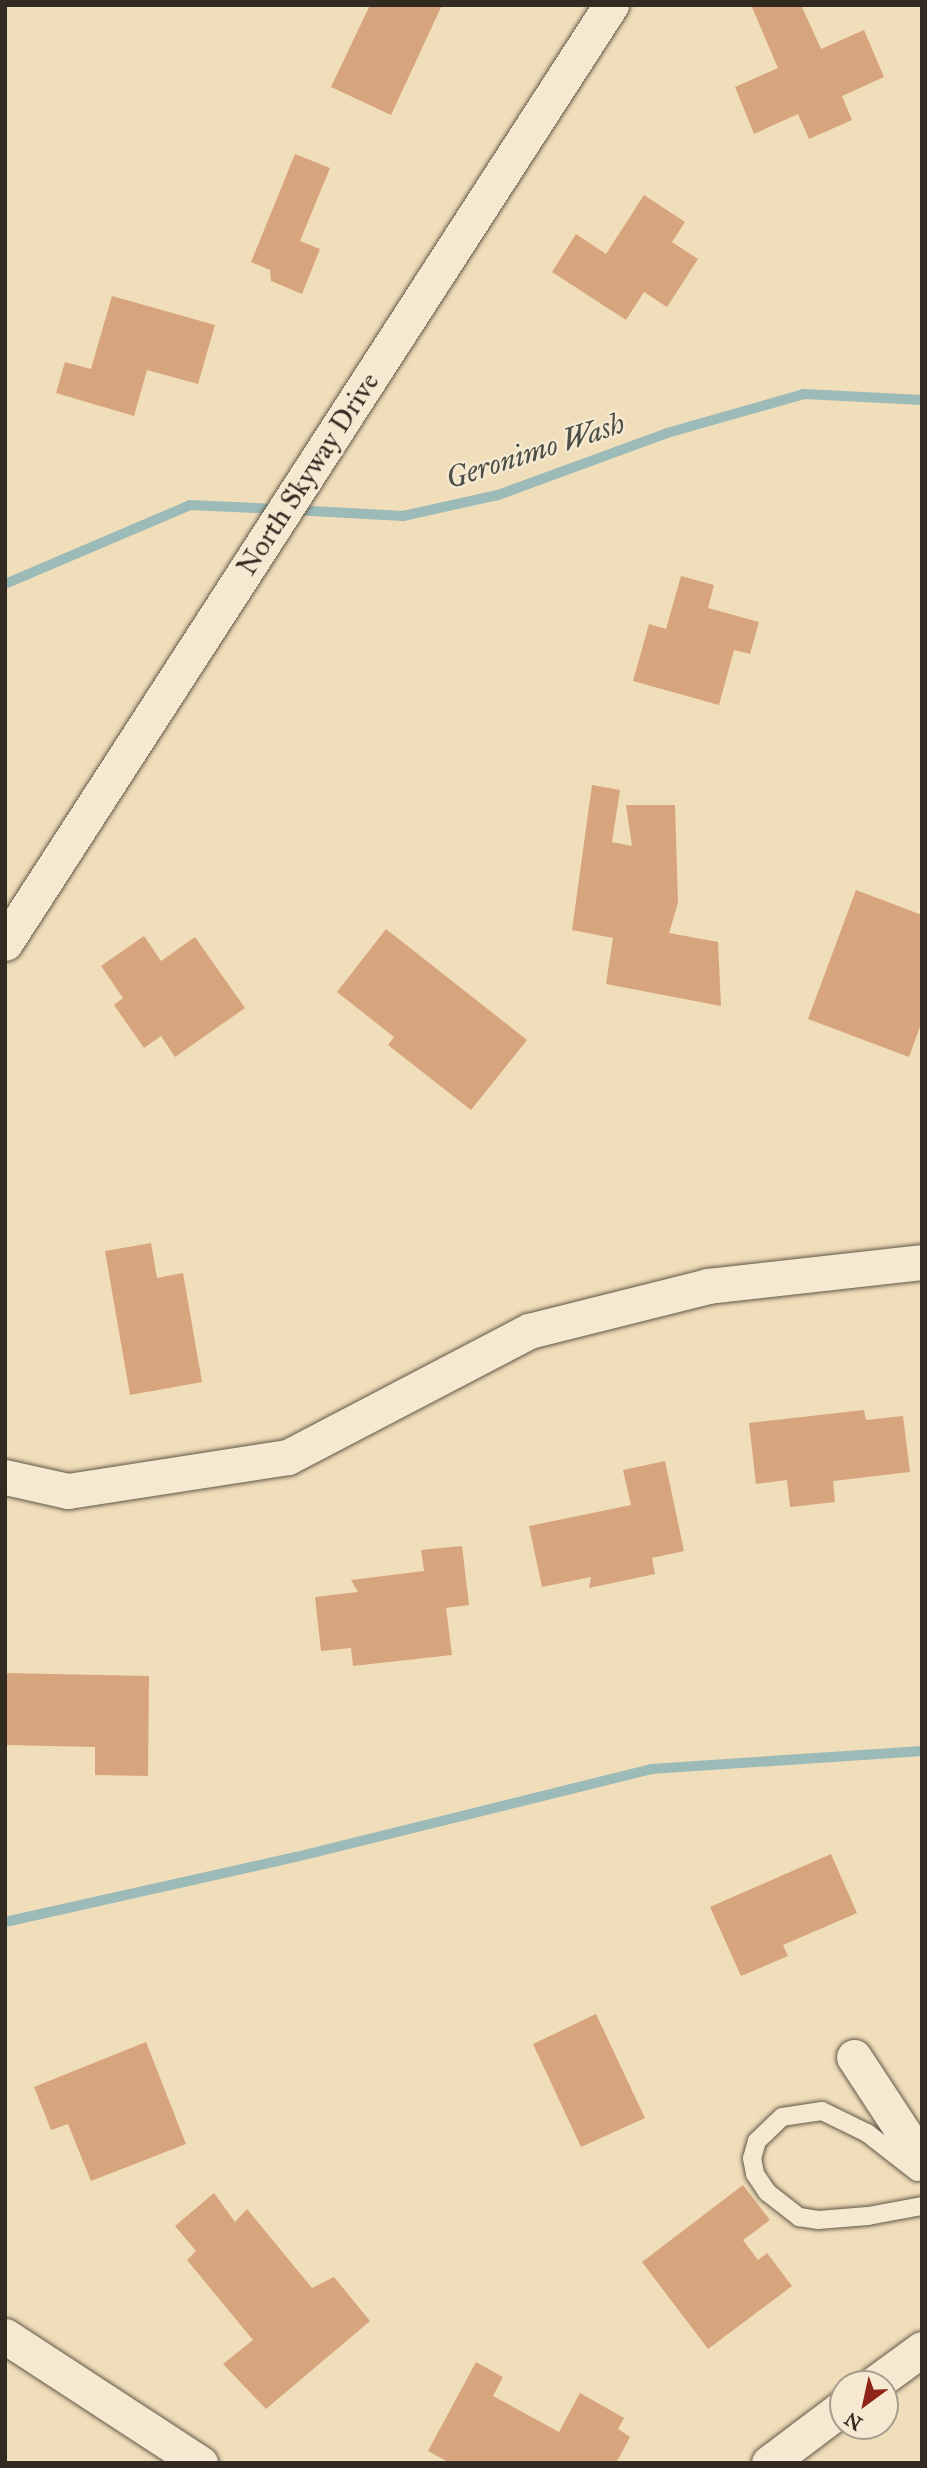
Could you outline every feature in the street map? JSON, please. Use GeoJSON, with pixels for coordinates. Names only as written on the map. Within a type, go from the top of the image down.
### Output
{"type":"FeatureCollection","features":[{"type":"Feature","properties":{"kind":"street","name":"North Skyway Drive"},"geometry":{"type":"LineString","coordinates":[[5,943],[611,5]]}},
{"type":"Feature","properties":{"kind":"street"},"geometry":{"type":"LineString","coordinates":[[5,1477],[68,1491],[288,1457],[530,1331],[708,1286],[922,1262]]}},
{"type":"Feature","properties":{"kind":"street"},"geometry":{"type":"LineString","coordinates":[[854,2057],[922,2161]]}},
{"type":"Feature","properties":{"kind":"street"},"geometry":{"type":"LineString","coordinates":[[5,2336],[200,2463]]}},
{"type":"Feature","properties":{"kind":"street"},"geometry":{"type":"LineString","coordinates":[[893,2370],[922,2349]]}},
{"type":"Feature","properties":{"kind":"street"},"geometry":{"type":"LineString","coordinates":[[769,2463],[829,2418]]}},
{"type":"Feature","properties":{"kind":"lane"},"geometry":{"type":"LineString","coordinates":[[922,2176],[867,2133],[822,2111],[782,2117],[757,2141],[752,2158],[755,2174],[767,2192],[799,2217],[818,2220],[869,2216],[922,2206]]}},
{"type":"Feature","properties":{"kind":"building"},"geometry":{"type":"Polygon","coordinates":[[[370,5],[442,5],[391,115],[331,87],[370,5]]]}},
{"type":"Feature","properties":{"kind":"building"},"geometry":{"type":"Polygon","coordinates":[[[751,5],[801,5],[821,49],[864,30],[884,77],[842,96],[852,120],[809,139],[798,114],[754,134],[735,87],[778,68],[751,5]]]}},
{"type":"Feature","properties":{"kind":"building"},"geometry":{"type":"Polygon","coordinates":[[[295,154],[330,168],[300,241],[320,249],[302,294],[271,281],[270,270],[251,262],[295,154]]]}},
{"type":"Feature","properties":{"kind":"building"},"geometry":{"type":"Polygon","coordinates":[[[644,195],[685,222],[672,242],[698,259],[667,307],[644,292],[626,320],[552,272],[576,234],[606,254],[644,195]]]}},
{"type":"Feature","properties":{"kind":"building"},"geometry":{"type":"Polygon","coordinates":[[[112,296],[215,325],[198,384],[147,370],[134,416],[56,393],[65,362],[91,369],[112,296]]]}},
{"type":"Feature","properties":{"kind":"building"},"geometry":{"type":"Polygon","coordinates":[[[681,576],[714,585],[708,608],[759,622],[750,654],[734,650],[719,705],[633,681],[649,624],[666,629],[681,576]]]}},
{"type":"Feature","properties":{"kind":"building"},"geometry":{"type":"Polygon","coordinates":[[[592,785],[620,790],[612,842],[632,846],[626,805],[675,805],[678,903],[669,933],[718,942],[721,1006],[606,984],[613,938],[572,930],[592,785]]]}},
{"type":"Feature","properties":{"kind":"building"},"geometry":{"type":"Polygon","coordinates":[[[856,890],[922,915],[922,1021],[909,1057],[808,1019],[856,890]]]}},
{"type":"Feature","properties":{"kind":"building"},"geometry":{"type":"Polygon","coordinates":[[[386,929],[527,1040],[471,1110],[388,1045],[394,1037],[337,992],[386,929]]]}},
{"type":"Feature","properties":{"kind":"building"},"geometry":{"type":"Polygon","coordinates":[[[144,936],[161,961],[195,937],[245,1008],[175,1057],[161,1036],[144,1048],[114,1005],[123,998],[101,966],[144,936]]]}},
{"type":"Feature","properties":{"kind":"building"},"geometry":{"type":"Polygon","coordinates":[[[151,1243],[157,1278],[183,1273],[202,1382],[130,1395],[105,1251],[151,1243]]]}},
{"type":"Feature","properties":{"kind":"building"},"geometry":{"type":"Polygon","coordinates":[[[864,1410],[866,1420],[903,1416],[910,1472],[833,1481],[835,1502],[790,1507],[787,1480],[756,1484],[749,1423],[864,1410]]]}},
{"type":"Feature","properties":{"kind":"building"},"geometry":{"type":"Polygon","coordinates":[[[665,1461],[684,1551],[652,1558],[655,1574],[589,1588],[591,1577],[542,1587],[529,1526],[631,1505],[623,1470],[665,1461]]]}},
{"type":"Feature","properties":{"kind":"building"},"geometry":{"type":"Polygon","coordinates":[[[462,1546],[469,1605],[446,1608],[452,1655],[353,1666],[351,1648],[321,1651],[315,1597],[358,1592],[351,1580],[424,1571],[421,1550],[462,1546]]]}},
{"type":"Feature","properties":{"kind":"building"},"geometry":{"type":"Polygon","coordinates":[[[5,1673],[149,1676],[148,1776],[95,1775],[95,1747],[5,1745],[5,1673]]]}},
{"type":"Feature","properties":{"kind":"building"},"geometry":{"type":"Polygon","coordinates":[[[831,1854],[857,1913],[783,1945],[788,1956],[741,1976],[710,1907],[831,1854]]]}},
{"type":"Feature","properties":{"kind":"building"},"geometry":{"type":"Polygon","coordinates":[[[596,2014],[645,2118],[581,2147],[533,2044],[596,2014]]]}},
{"type":"Feature","properties":{"kind":"building"},"geometry":{"type":"Polygon","coordinates":[[[146,2042],[186,2144],[91,2181],[68,2124],[51,2130],[34,2087],[146,2042]]]}},
{"type":"Feature","properties":{"kind":"building"},"geometry":{"type":"Polygon","coordinates":[[[743,2185],[770,2220],[743,2240],[758,2260],[767,2253],[792,2286],[708,2349],[642,2262],[743,2185]]]}},
{"type":"Feature","properties":{"kind":"building"},"geometry":{"type":"Polygon","coordinates":[[[214,2193],[235,2222],[247,2209],[312,2288],[334,2277],[370,2321],[266,2409],[223,2364],[253,2340],[187,2260],[196,2251],[175,2226],[214,2193]]]}},
{"type":"Feature","properties":{"kind":"building"},"geometry":{"type":"Polygon","coordinates":[[[476,2362],[503,2377],[493,2396],[559,2432],[580,2393],[624,2418],[618,2429],[630,2437],[616,2463],[450,2463],[428,2451],[476,2362]]]}},
{"type":"Feature","properties":{"kind":"waterway","name":"Geronimo Wash"},"geometry":{"type":"LineString","coordinates":[[293,510],[403,516],[498,495],[667,433],[804,394],[922,400]]}},
{"type":"Feature","properties":{"kind":"waterway","name":"Geronimo Wash"},"geometry":{"type":"LineString","coordinates":[[5,584],[190,505],[277,509]]}},
{"type":"Feature","properties":{"kind":"waterway"},"geometry":{"type":"LineString","coordinates":[[5,1922],[296,1857],[651,1769],[922,1751]]}}]}
